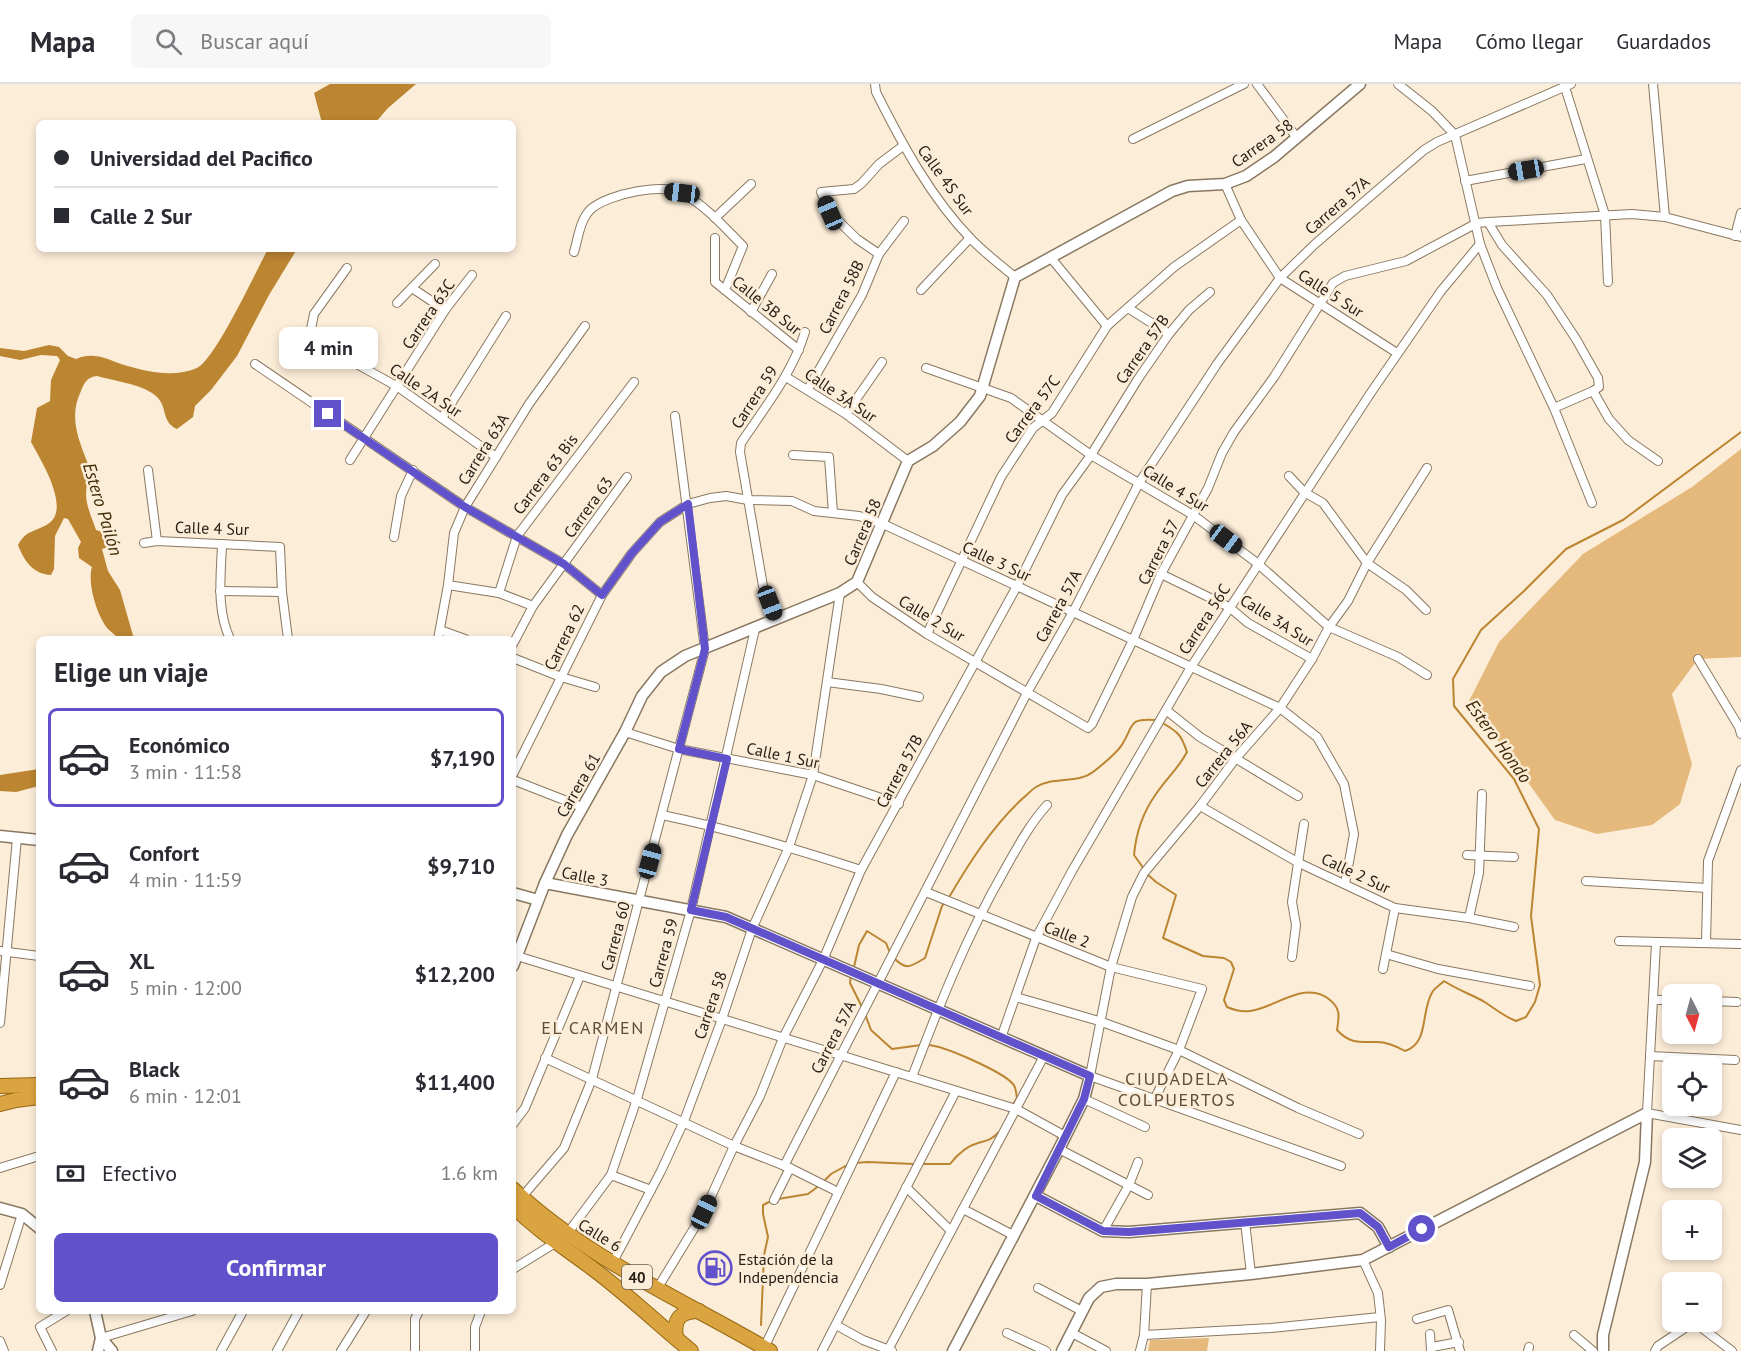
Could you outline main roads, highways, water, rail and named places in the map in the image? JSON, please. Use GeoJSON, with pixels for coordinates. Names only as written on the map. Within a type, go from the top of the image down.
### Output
{"type":"FeatureCollection","features":[{"type":"Feature","properties":{"kind":"highway"},"geometry":{"type":"LineString","coordinates":[[0,1086],[36,1085]]}},
{"type":"Feature","properties":{"kind":"highway"},"geometry":{"type":"LineString","coordinates":[[0,1104],[36,1097]]}},
{"type":"Feature","properties":{"kind":"highway","name":"Calle 6"},"geometry":{"type":"LineString","coordinates":[[516,1197],[567,1234],[657,1289],[767,1349]]}},
{"type":"Feature","properties":{"kind":"highway","name":"Calle 6"},"geometry":{"type":"LineString","coordinates":[[516,1197],[555,1243],[592,1267],[691,1351]]}},
{"type":"Feature","properties":{"kind":"highway"},"geometry":{"type":"LineString","coordinates":[[676,1338],[674,1327],[679,1317],[688,1311],[699,1311]]}},
{"type":"Feature","properties":{"kind":"main road","name":"Carrera 58"},"geometry":{"type":"LineString","coordinates":[[840,593],[857,582],[908,461],[933,446],[960,422],[980,396],[1015,277],[1172,191],[1188,186],[1225,184],[1246,176],[1274,157],[1360,84]]}},
{"type":"Feature","properties":{"kind":"main road","name":"Carrera 61"},"geometry":{"type":"LineString","coordinates":[[516,958],[544,883],[567,834],[625,732],[642,696],[661,672],[685,656],[840,593]]}},
{"type":"Feature","properties":{"kind":"main road"},"geometry":{"type":"LineString","coordinates":[[0,836],[36,840]]}},
{"type":"Feature","properties":{"kind":"main road","name":"Calle 3"},"geometry":{"type":"LineString","coordinates":[[544,883],[726,917],[1090,1076],[1084,1099],[1036,1196]]}},
{"type":"Feature","properties":{"kind":"main road"},"geometry":{"type":"LineString","coordinates":[[516,894],[538,900]]}},
{"type":"Feature","properties":{"kind":"main road"},"geometry":{"type":"LineString","coordinates":[[1062,1351],[1089,1298],[1101,1287],[1251,1274],[1363,1260],[1647,1113],[1645,1162],[1603,1335],[1603,1351]]}},
{"type":"Feature","properties":{"kind":"main road"},"geometry":{"type":"LineString","coordinates":[[953,1351],[1013,1235],[1036,1196],[1103,1231],[1129,1232],[1360,1213],[1378,1227],[1389,1247]]}},
{"type":"Feature","properties":{"kind":"main road"},"geometry":{"type":"LineString","coordinates":[[0,1208],[22,1214],[36,1226]]}},
{"type":"Feature","properties":{"kind":"main road"},"geometry":{"type":"LineString","coordinates":[[96,1314],[101,1338],[98,1351]]}},
{"type":"Feature","properties":{"kind":"main road"},"geometry":{"type":"LineString","coordinates":[[101,1338],[112,1351]]}},
{"type":"Feature","properties":{"kind":"waterway","name":"Estero Hondo"},"geometry":{"type":"LineString","coordinates":[[1147,874],[1176,895],[1163,938],[1203,956],[1224,958],[1231,962],[1234,969],[1224,1000],[1227,1007],[1250,1011],[1301,993],[1321,994],[1338,1010],[1337,1030],[1346,1038],[1360,1042],[1384,1043],[1405,1051],[1418,1041],[1429,999],[1434,990],[1444,981],[1483,1001],[1511,1019],[1516,1021],[1526,1017],[1535,1002],[1540,985],[1531,916],[1539,829],[1514,779],[1454,706],[1453,679],[1481,630],[1566,549],[1623,520],[1741,432]]}},
{"type":"Feature","properties":{"kind":"waterway"},"geometry":{"type":"LineString","coordinates":[[948,899],[991,833],[1032,790],[1050,782],[1087,776],[1118,750],[1133,724],[1141,720],[1156,720]]}},
{"type":"Feature","properties":{"kind":"waterway"},"geometry":{"type":"LineString","coordinates":[[1144,869],[1134,855],[1141,823],[1151,801],[1187,752],[1178,734],[1161,722]]}},
{"type":"Feature","properties":{"kind":"waterway"},"geometry":{"type":"LineString","coordinates":[[893,957],[905,966],[915,964],[925,958],[944,903]]}},
{"type":"Feature","properties":{"kind":"waterway"},"geometry":{"type":"LineString","coordinates":[[854,967],[859,945],[867,931],[886,943],[890,953]]}},
{"type":"Feature","properties":{"kind":"waterway"},"geometry":{"type":"LineString","coordinates":[[851,976],[850,983],[863,1009]]}},
{"type":"Feature","properties":{"kind":"waterway"},"geometry":{"type":"LineString","coordinates":[[865,1014],[871,1030],[892,1049],[921,1045]]}},
{"type":"Feature","properties":{"kind":"waterway"},"geometry":{"type":"LineString","coordinates":[[927,1045],[959,1054],[986,1066],[1007,1079],[1016,1090],[1017,1098],[1012,1106]]}},
{"type":"Feature","properties":{"kind":"waterway"},"geometry":{"type":"LineString","coordinates":[[920,1164],[950,1164],[966,1149],[994,1137],[999,1132]]}},
{"type":"Feature","properties":{"kind":"waterway"},"geometry":{"type":"LineString","coordinates":[[854,1163],[914,1164]]}},
{"type":"Feature","properties":{"kind":"waterway"},"geometry":{"type":"LineString","coordinates":[[824,1181],[831,1174],[849,1164]]}},
{"type":"Feature","properties":{"kind":"waterway"},"geometry":{"type":"LineString","coordinates":[[778,1199],[808,1194],[820,1185]]}},
{"type":"Feature","properties":{"kind":"waterway"},"geometry":{"type":"LineString","coordinates":[[761,1325],[764,1255],[768,1237],[763,1205],[773,1200]]}},
{"type":"Feature","properties":{"kind":"place","name":"Estación de la Independencia"},"geometry":{"type":"Point","coordinates":[715,1268]}},
{"type":"Feature","properties":{"kind":"district","name":"EL CARMEN"},"geometry":{"type":"Point","coordinates":[593,1027]}},
{"type":"Feature","properties":{"kind":"district","name":"CIUDADELA COLPUERTOS"},"geometry":{"type":"Point","coordinates":[1177,1088]}},
{"type":"Feature","properties":{"kind":"water label","name":"Estero Pailón"},"geometry":{"type":"Point","coordinates":[103,509]}}]}
